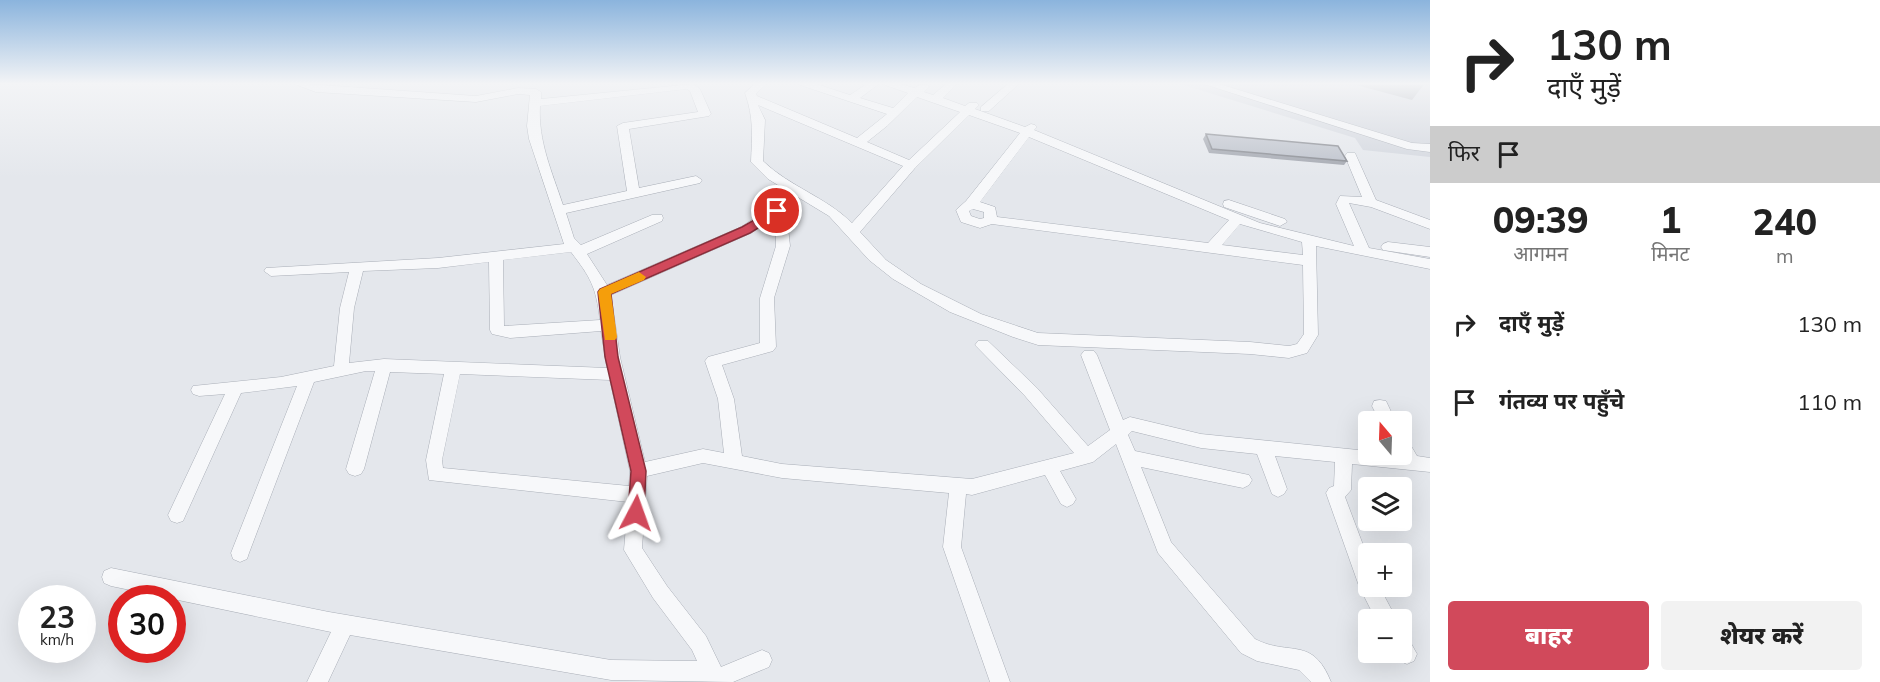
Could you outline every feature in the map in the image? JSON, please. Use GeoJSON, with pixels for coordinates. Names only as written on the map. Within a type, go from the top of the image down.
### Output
{"type":"FeatureCollection","features":[{"type":"Feature","properties":{"kind":"street"},"geometry":{"type":"LineString","coordinates":[[534,115],[535,139],[568,239],[604,292],[616,374],[639,471],[633,550],[660,592],[699,643],[715,677]]}},
{"type":"Feature","properties":{"kind":"street"},"geometry":{"type":"LineString","coordinates":[[634,193],[623,126],[699,115]]}},
{"type":"Feature","properties":{"kind":"street"},"geometry":{"type":"LineString","coordinates":[[757,115],[757,162],[769,175],[828,208],[881,262],[912,286],[1009,331],[1038,339],[1250,348],[1289,352],[1302,349],[1311,335],[1309,240]]}},
{"type":"Feature","properties":{"kind":"street"},"geometry":{"type":"LineString","coordinates":[[792,115],[911,165]]}},
{"type":"Feature","properties":{"kind":"street"},"geometry":{"type":"LineString","coordinates":[[858,143],[893,115]]}},
{"type":"Feature","properties":{"kind":"street"},"geometry":{"type":"LineString","coordinates":[[851,232],[911,165],[967,115]]}},
{"type":"Feature","properties":{"kind":"street"},"geometry":{"type":"LineString","coordinates":[[992,115],[1029,130]]}},
{"type":"Feature","properties":{"kind":"street"},"geometry":{"type":"LineString","coordinates":[[992,115],[1076,148],[1238,218],[1430,264]]}},
{"type":"Feature","properties":{"kind":"street"},"geometry":{"type":"LineString","coordinates":[[1311,115],[1411,146],[1430,148]]}},
{"type":"Feature","properties":{"kind":"street"},"geometry":{"type":"LineString","coordinates":[[1029,130],[971,204],[962,210],[966,219],[980,224],[991,220],[1309,261]]}},
{"type":"Feature","properties":{"kind":"street"},"geometry":{"type":"LineString","coordinates":[[1076,148],[1267,218],[1309,240],[1430,252]]}},
{"type":"Feature","properties":{"kind":"street"},"geometry":{"type":"LineString","coordinates":[[1351,156],[1371,203]]}},
{"type":"Feature","properties":{"kind":"street"},"geometry":{"type":"LineString","coordinates":[[559,210],[696,180]]}},
{"type":"Feature","properties":{"kind":"street"},"geometry":{"type":"LineString","coordinates":[[1362,247],[1342,204],[1344,199],[1371,203],[1430,225]]}},
{"type":"Feature","properties":{"kind":"street"},"geometry":{"type":"LineString","coordinates":[[604,292],[746,230],[772,213],[781,211],[783,246],[767,298],[768,347],[713,361],[726,399],[735,462]]}},
{"type":"Feature","properties":{"kind":"street"},"geometry":{"type":"LineString","coordinates":[[271,271],[438,262],[576,250],[657,218]]}},
{"type":"Feature","properties":{"kind":"street"},"geometry":{"type":"LineString","coordinates":[[1212,248],[1238,218]]}},
{"type":"Feature","properties":{"kind":"street"},"geometry":{"type":"LineString","coordinates":[[496,256],[497,330],[510,332],[609,326]]}},
{"type":"Feature","properties":{"kind":"street"},"geometry":{"type":"LineString","coordinates":[[341,370],[347,308],[357,267]]}},
{"type":"Feature","properties":{"kind":"street"},"geometry":{"type":"LineString","coordinates":[[982,345],[1031,392],[1087,457]]}},
{"type":"Feature","properties":{"kind":"street"},"geometry":{"type":"LineString","coordinates":[[1089,355],[1164,547],[1248,646],[1257,653],[1309,661],[1319,671],[1321,682]]}},
{"type":"Feature","properties":{"kind":"street"},"geometry":{"type":"LineString","coordinates":[[199,390],[281,383],[366,365],[616,374]]}},
{"type":"Feature","properties":{"kind":"street"},"geometry":{"type":"LineString","coordinates":[[355,469],[384,365]]}},
{"type":"Feature","properties":{"kind":"street"},"geometry":{"type":"LineString","coordinates":[[453,369],[435,460],[435,475],[638,495]]}},
{"type":"Feature","properties":{"kind":"street"},"geometry":{"type":"LineString","coordinates":[[240,553],[308,377]]}},
{"type":"Feature","properties":{"kind":"street"},"geometry":{"type":"LineString","coordinates":[[177,515],[236,387]]}},
{"type":"Feature","properties":{"kind":"street"},"geometry":{"type":"LineString","coordinates":[[1380,406],[1383,411]]}},
{"type":"Feature","properties":{"kind":"street"},"geometry":{"type":"LineString","coordinates":[[639,471],[703,456],[782,471],[972,488],[1087,457],[1130,424],[1201,441],[1358,456]]}},
{"type":"Feature","properties":{"kind":"street"},"geometry":{"type":"LineString","coordinates":[[1263,447],[1278,489]]}},
{"type":"Feature","properties":{"kind":"street"},"geometry":{"type":"LineString","coordinates":[[1344,455],[1342,490],[1335,493],[1358,555]]}},
{"type":"Feature","properties":{"kind":"street"},"geometry":{"type":"LineString","coordinates":[[1128,457],[1243,480]]}},
{"type":"Feature","properties":{"kind":"street"},"geometry":{"type":"LineString","coordinates":[[1412,462],[1430,465]]}},
{"type":"Feature","properties":{"kind":"street"},"geometry":{"type":"LineString","coordinates":[[1049,467],[1067,499]]}},
{"type":"Feature","properties":{"kind":"street"},"geometry":{"type":"LineString","coordinates":[[958,486],[952,547],[1000,682]]}},
{"type":"Feature","properties":{"kind":"street"},"geometry":{"type":"LineString","coordinates":[[111,578],[610,676],[715,677],[762,660]]}},
{"type":"Feature","properties":{"kind":"street"},"geometry":{"type":"LineString","coordinates":[[317,682],[345,625]]}},
{"type":"Feature","properties":{"kind":"shaded area"},"geometry":{"type":"Polygon","coordinates":[[[1280,115],[1430,115],[1430,157],[1363,150],[1355,138],[1280,115]]]}},
{"type":"Feature","properties":{"kind":"building"},"geometry":{"type":"Polygon","coordinates":[[[1206,134],[1338,146],[1347,161],[1212,149],[1206,134]]]}},
{"type":"Feature","properties":{"kind":"slow traffic"},"geometry":{"type":"LineString","coordinates":[[610,337],[604,292],[639,277]]}},
{"type":"Feature","properties":{"kind":"route"},"geometry":{"type":"LineString","coordinates":[[636,513],[639,471],[612,357],[604,292],[746,230],[777,211]]}}]}
